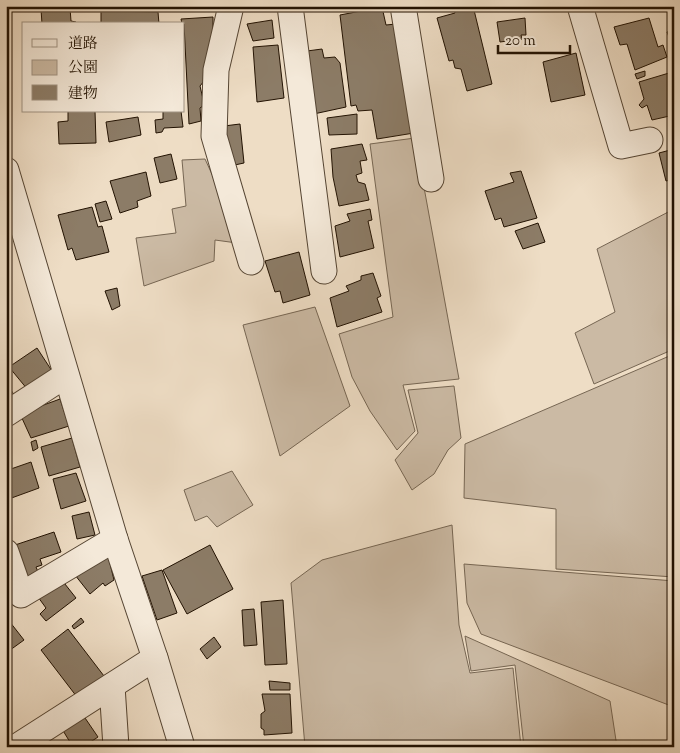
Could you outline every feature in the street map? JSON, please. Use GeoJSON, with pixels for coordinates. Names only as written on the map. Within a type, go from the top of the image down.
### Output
{"type":"FeatureCollection","features":[{"type":"Feature","properties":{"kind":"street"},"geometry":{"type":"LineString","coordinates":[[231,6],[216,70],[214,136],[251,262]]}},
{"type":"Feature","properties":{"kind":"street"},"geometry":{"type":"LineString","coordinates":[[290,6],[324,271]]}},
{"type":"Feature","properties":{"kind":"street"},"geometry":{"type":"LineString","coordinates":[[403,6],[432,179]]}},
{"type":"Feature","properties":{"kind":"street"},"geometry":{"type":"LineString","coordinates":[[580,6],[620,146],[650,140]]}},
{"type":"Feature","properties":{"kind":"street"},"geometry":{"type":"LineString","coordinates":[[6,170],[115,539],[155,658],[182,747]]}},
{"type":"Feature","properties":{"kind":"street"},"geometry":{"type":"LineString","coordinates":[[6,414],[66,375]]}},
{"type":"Feature","properties":{"kind":"street"},"geometry":{"type":"LineString","coordinates":[[6,552],[21,595],[115,539]]}},
{"type":"Feature","properties":{"kind":"street"},"geometry":{"type":"LineString","coordinates":[[16,747],[155,658]]}},
{"type":"Feature","properties":{"kind":"street"},"geometry":{"type":"LineString","coordinates":[[112,686],[116,747]]}},
{"type":"Feature","properties":{"kind":"green space"},"geometry":{"type":"Polygon","coordinates":[[[415,138],[459,379],[403,385],[415,431],[397,450],[370,411],[352,377],[339,334],[393,317],[370,144],[415,138]]]}},
{"type":"Feature","properties":{"kind":"green space"},"geometry":{"type":"Polygon","coordinates":[[[205,159],[239,233],[237,243],[215,240],[214,261],[144,286],[136,238],[176,233],[172,209],[186,206],[182,160],[205,159]]]}},
{"type":"Feature","properties":{"kind":"green space"},"geometry":{"type":"Polygon","coordinates":[[[674,209],[674,349],[594,384],[575,333],[615,312],[597,249],[674,209]]]}},
{"type":"Feature","properties":{"kind":"green space"},"geometry":{"type":"Polygon","coordinates":[[[315,307],[350,406],[280,456],[243,325],[315,307]]]}},
{"type":"Feature","properties":{"kind":"green space"},"geometry":{"type":"Polygon","coordinates":[[[674,354],[674,577],[556,569],[556,509],[464,498],[465,444],[674,354]]]}},
{"type":"Feature","properties":{"kind":"green space"},"geometry":{"type":"Polygon","coordinates":[[[454,386],[461,438],[448,450],[434,474],[412,490],[395,460],[418,433],[408,390],[454,386]]]}},
{"type":"Feature","properties":{"kind":"green space"},"geometry":{"type":"Polygon","coordinates":[[[232,471],[253,505],[217,527],[207,516],[195,521],[184,490],[232,471]]]}},
{"type":"Feature","properties":{"kind":"green space"},"geometry":{"type":"Polygon","coordinates":[[[452,525],[459,625],[470,673],[513,668],[521,747],[305,747],[291,583],[322,560],[452,525]]]}},
{"type":"Feature","properties":{"kind":"green space"},"geometry":{"type":"Polygon","coordinates":[[[464,564],[674,581],[674,707],[481,634],[467,603],[464,564]]]}},
{"type":"Feature","properties":{"kind":"green space"},"geometry":{"type":"Polygon","coordinates":[[[465,636],[610,701],[617,747],[524,747],[515,665],[471,671],[465,636]]]}},
{"type":"Feature","properties":{"kind":"building"},"geometry":{"type":"Polygon","coordinates":[[[459,6],[474,10],[492,84],[467,91],[461,69],[455,68],[453,60],[449,61],[437,18],[455,13],[454,8],[459,6]]]}},
{"type":"Feature","properties":{"kind":"building"},"geometry":{"type":"Polygon","coordinates":[[[382,7],[386,25],[396,24],[414,133],[377,139],[372,110],[358,111],[356,105],[351,106],[340,15],[382,7]]]}},
{"type":"Feature","properties":{"kind":"building"},"geometry":{"type":"Polygon","coordinates":[[[70,8],[71,21],[76,22],[42,22],[41,9],[70,8]]]}},
{"type":"Feature","properties":{"kind":"building"},"geometry":{"type":"Polygon","coordinates":[[[101,11],[158,12],[159,22],[101,22],[101,11]]]}},
{"type":"Feature","properties":{"kind":"building"},"geometry":{"type":"Polygon","coordinates":[[[213,17],[213,51],[204,81],[200,86],[203,99],[203,106],[200,108],[201,121],[189,124],[185,22],[182,22],[181,19],[213,17]]]}},
{"type":"Feature","properties":{"kind":"building"},"geometry":{"type":"Polygon","coordinates":[[[525,18],[526,35],[521,35],[522,39],[500,42],[497,22],[525,18]]]}},
{"type":"Feature","properties":{"kind":"building"},"geometry":{"type":"Polygon","coordinates":[[[649,18],[658,47],[663,45],[667,57],[635,70],[627,44],[620,45],[614,27],[649,18]]]}},
{"type":"Feature","properties":{"kind":"building"},"geometry":{"type":"Polygon","coordinates":[[[272,20],[274,38],[253,41],[247,24],[272,20]]]}},
{"type":"Feature","properties":{"kind":"building"},"geometry":{"type":"Polygon","coordinates":[[[674,30],[674,50],[667,32],[674,30]]]}},
{"type":"Feature","properties":{"kind":"building"},"geometry":{"type":"Polygon","coordinates":[[[278,45],[284,98],[257,102],[253,47],[278,45]]]}},
{"type":"Feature","properties":{"kind":"building"},"geometry":{"type":"Polygon","coordinates":[[[322,49],[324,58],[335,57],[340,63],[346,107],[309,115],[307,51],[322,49]]]}},
{"type":"Feature","properties":{"kind":"building"},"geometry":{"type":"Polygon","coordinates":[[[576,53],[585,95],[551,102],[543,62],[576,53]]]}},
{"type":"Feature","properties":{"kind":"building"},"geometry":{"type":"Polygon","coordinates":[[[645,71],[645,76],[637,79],[635,74],[645,71]]]}},
{"type":"Feature","properties":{"kind":"building"},"geometry":{"type":"Polygon","coordinates":[[[669,73],[674,91],[674,115],[652,120],[647,105],[642,108],[639,105],[644,99],[639,82],[669,73]]]}},
{"type":"Feature","properties":{"kind":"building"},"geometry":{"type":"Polygon","coordinates":[[[68,112],[95,112],[96,143],[59,144],[58,122],[68,121],[68,112]]]}},
{"type":"Feature","properties":{"kind":"building"},"geometry":{"type":"Polygon","coordinates":[[[163,112],[181,112],[183,127],[164,128],[162,132],[156,133],[155,120],[163,119],[163,112]]]}},
{"type":"Feature","properties":{"kind":"building"},"geometry":{"type":"Polygon","coordinates":[[[357,114],[357,134],[329,135],[327,118],[357,114]]]}},
{"type":"Feature","properties":{"kind":"building"},"geometry":{"type":"Polygon","coordinates":[[[138,117],[141,135],[109,142],[106,122],[138,117]]]}},
{"type":"Feature","properties":{"kind":"building"},"geometry":{"type":"Polygon","coordinates":[[[240,124],[244,163],[230,166],[224,126],[240,124]]]}},
{"type":"Feature","properties":{"kind":"building"},"geometry":{"type":"Polygon","coordinates":[[[362,144],[367,160],[360,161],[362,173],[356,175],[358,182],[365,184],[369,200],[339,206],[333,177],[331,149],[362,144]]]}},
{"type":"Feature","properties":{"kind":"building"},"geometry":{"type":"Polygon","coordinates":[[[674,149],[674,179],[666,181],[659,153],[674,149]]]}},
{"type":"Feature","properties":{"kind":"building"},"geometry":{"type":"Polygon","coordinates":[[[171,154],[177,179],[160,183],[154,158],[171,154]]]}},
{"type":"Feature","properties":{"kind":"building"},"geometry":{"type":"Polygon","coordinates":[[[521,171],[537,218],[504,227],[501,218],[495,220],[485,191],[514,182],[510,173],[521,171]]]}},
{"type":"Feature","properties":{"kind":"building"},"geometry":{"type":"Polygon","coordinates":[[[146,172],[151,196],[137,201],[138,207],[120,213],[110,181],[146,172]]]}},
{"type":"Feature","properties":{"kind":"building"},"geometry":{"type":"Polygon","coordinates":[[[106,201],[112,219],[100,222],[95,204],[106,201]]]}},
{"type":"Feature","properties":{"kind":"building"},"geometry":{"type":"Polygon","coordinates":[[[92,207],[98,227],[102,226],[109,252],[76,260],[72,248],[68,250],[58,215],[92,207]]]}},
{"type":"Feature","properties":{"kind":"building"},"geometry":{"type":"Polygon","coordinates":[[[370,209],[372,220],[368,221],[374,248],[340,257],[335,226],[350,221],[347,214],[370,209]]]}},
{"type":"Feature","properties":{"kind":"building"},"geometry":{"type":"Polygon","coordinates":[[[538,223],[545,242],[523,249],[515,231],[538,223]]]}},
{"type":"Feature","properties":{"kind":"building"},"geometry":{"type":"Polygon","coordinates":[[[299,252],[310,295],[283,303],[280,291],[275,292],[265,261],[299,252]]]}},
{"type":"Feature","properties":{"kind":"building"},"geometry":{"type":"Polygon","coordinates":[[[373,273],[381,296],[377,298],[382,312],[337,327],[330,298],[349,291],[346,286],[361,280],[361,276],[373,273]]]}},
{"type":"Feature","properties":{"kind":"building"},"geometry":{"type":"Polygon","coordinates":[[[117,288],[120,306],[112,310],[105,291],[117,288]]]}},
{"type":"Feature","properties":{"kind":"building"},"geometry":{"type":"Polygon","coordinates":[[[37,348],[52,371],[28,390],[9,367],[37,348]]]}},
{"type":"Feature","properties":{"kind":"building"},"geometry":{"type":"Polygon","coordinates":[[[6,381],[14,395],[6,402],[6,381]]]}},
{"type":"Feature","properties":{"kind":"building"},"geometry":{"type":"Polygon","coordinates":[[[60,399],[69,426],[31,438],[21,416],[31,413],[30,410],[60,399]]]}},
{"type":"Feature","properties":{"kind":"building"},"geometry":{"type":"Polygon","coordinates":[[[72,438],[80,467],[49,476],[41,447],[72,438]]]}},
{"type":"Feature","properties":{"kind":"building"},"geometry":{"type":"Polygon","coordinates":[[[36,440],[38,448],[33,451],[31,442],[36,440]]]}},
{"type":"Feature","properties":{"kind":"building"},"geometry":{"type":"Polygon","coordinates":[[[31,462],[39,488],[6,500],[6,467],[8,470],[31,462]]]}},
{"type":"Feature","properties":{"kind":"building"},"geometry":{"type":"Polygon","coordinates":[[[76,473],[86,501],[61,509],[53,479],[76,473]]]}},
{"type":"Feature","properties":{"kind":"building"},"geometry":{"type":"Polygon","coordinates":[[[89,512],[95,535],[77,539],[72,516],[89,512]]]}},
{"type":"Feature","properties":{"kind":"building"},"geometry":{"type":"Polygon","coordinates":[[[54,532],[61,552],[40,559],[42,565],[36,567],[39,574],[26,578],[15,545],[54,532]]]}},
{"type":"Feature","properties":{"kind":"building"},"geometry":{"type":"Polygon","coordinates":[[[210,545],[233,589],[187,614],[163,570],[210,545]]]}},
{"type":"Feature","properties":{"kind":"building"},"geometry":{"type":"Polygon","coordinates":[[[107,551],[114,580],[105,586],[103,583],[90,594],[75,575],[107,551]]]}},
{"type":"Feature","properties":{"kind":"building"},"geometry":{"type":"Polygon","coordinates":[[[162,570],[177,613],[157,620],[142,576],[162,570]]]}},
{"type":"Feature","properties":{"kind":"building"},"geometry":{"type":"Polygon","coordinates":[[[61,579],[76,598],[46,621],[40,614],[46,608],[38,597],[61,579]]]}},
{"type":"Feature","properties":{"kind":"building"},"geometry":{"type":"Polygon","coordinates":[[[283,600],[287,664],[265,665],[261,602],[283,600]]]}},
{"type":"Feature","properties":{"kind":"building"},"geometry":{"type":"Polygon","coordinates":[[[254,609],[257,645],[244,646],[242,610],[254,609]]]}},
{"type":"Feature","properties":{"kind":"building"},"geometry":{"type":"Polygon","coordinates":[[[6,617],[24,640],[6,653],[6,617]]]}},
{"type":"Feature","properties":{"kind":"building"},"geometry":{"type":"Polygon","coordinates":[[[81,618],[84,622],[74,629],[72,626],[81,618]]]}},
{"type":"Feature","properties":{"kind":"building"},"geometry":{"type":"Polygon","coordinates":[[[68,629],[104,676],[77,697],[41,650],[68,629]]]}},
{"type":"Feature","properties":{"kind":"building"},"geometry":{"type":"Polygon","coordinates":[[[214,637],[221,647],[207,659],[200,649],[214,637]]]}},
{"type":"Feature","properties":{"kind":"building"},"geometry":{"type":"Polygon","coordinates":[[[269,681],[290,683],[290,690],[270,690],[269,681]]]}},
{"type":"Feature","properties":{"kind":"building"},"geometry":{"type":"Polygon","coordinates":[[[262,694],[290,694],[292,733],[264,735],[264,730],[261,728],[261,714],[265,711],[262,694]]]}},
{"type":"Feature","properties":{"kind":"building"},"geometry":{"type":"Polygon","coordinates":[[[83,715],[98,737],[83,747],[73,747],[62,729],[83,715]]]}}]}
